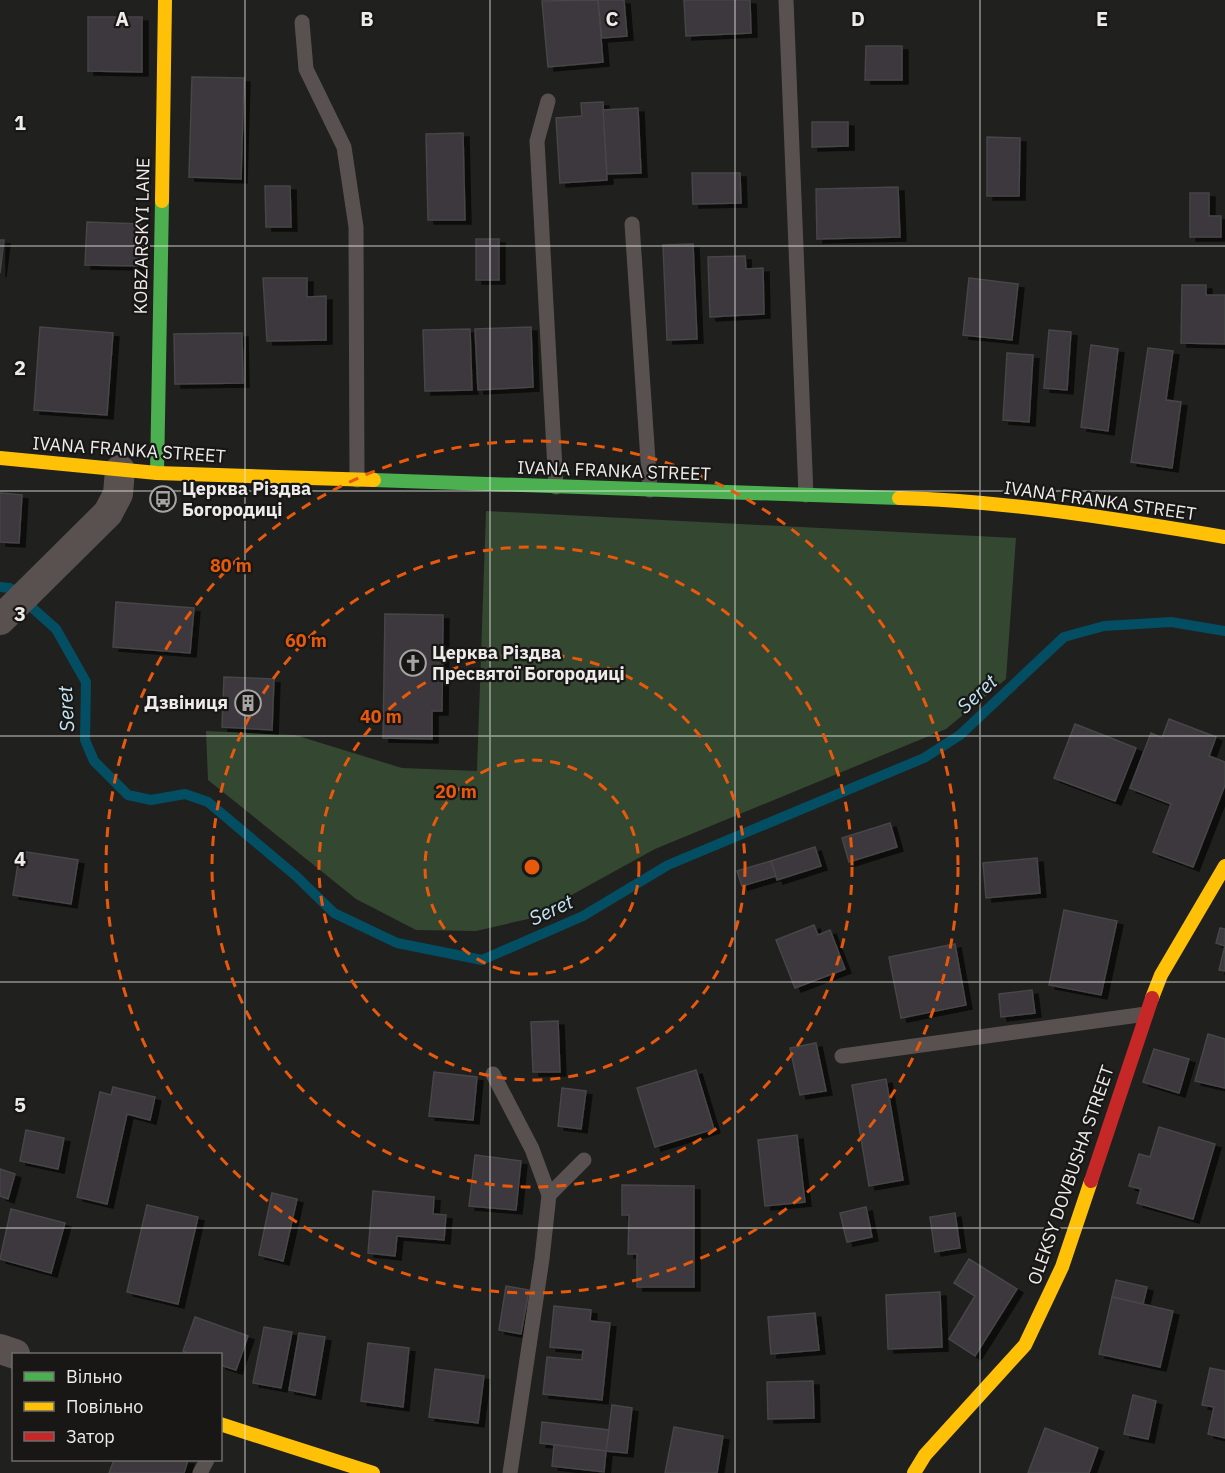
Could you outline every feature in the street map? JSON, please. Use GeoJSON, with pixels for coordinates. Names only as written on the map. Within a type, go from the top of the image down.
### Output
{"type":"FeatureCollection","features":[{"type":"Feature","properties":{"kind":"street","name":"KOBZARSKYI LANE"},"geometry":{"type":"LineString","coordinates":[[157,473],[165,0]]}},
{"type":"Feature","properties":{"kind":"street","name":"IVANA FRANKA STREET"},"geometry":{"type":"LineString","coordinates":[[0,458],[157,473],[944,499],[1077,513],[1225,537]]}},
{"type":"Feature","properties":{"kind":"street"},"geometry":{"type":"LineString","coordinates":[[5,614],[108,513],[118,494],[120,470]]}},
{"type":"Feature","properties":{"kind":"street","name":"OLEKSY DOVBUSHA STREET"},"geometry":{"type":"LineString","coordinates":[[914,1473],[925,1455],[1025,1345],[1062,1267],[1161,975],[1225,866]]}},
{"type":"Feature","properties":{"kind":"street"},"geometry":{"type":"LineString","coordinates":[[222,1426],[373,1473]]}},
{"type":"Feature","properties":{"kind":"lane"},"geometry":{"type":"LineString","coordinates":[[786,0],[806,495]]}},
{"type":"Feature","properties":{"kind":"lane"},"geometry":{"type":"LineString","coordinates":[[302,22],[306,69],[344,147],[356,227],[357,480]]}},
{"type":"Feature","properties":{"kind":"lane"},"geometry":{"type":"LineString","coordinates":[[548,101],[537,141],[556,487]]}},
{"type":"Feature","properties":{"kind":"lane"},"geometry":{"type":"LineString","coordinates":[[632,224],[650,490]]}},
{"type":"Feature","properties":{"kind":"lane"},"geometry":{"type":"LineString","coordinates":[[842,1056],[1146,1014]]}},
{"type":"Feature","properties":{"kind":"lane"},"geometry":{"type":"LineString","coordinates":[[494,1074],[532,1149],[549,1195],[542,1259],[510,1473]]}},
{"type":"Feature","properties":{"kind":"lane"},"geometry":{"type":"LineString","coordinates":[[549,1195],[584,1160]]}},
{"type":"Feature","properties":{"kind":"green space"},"geometry":{"type":"Polygon","coordinates":[[[486,511],[1016,538],[1006,679],[946,729],[655,849],[528,919],[476,931],[416,930],[356,899],[208,780],[206,731],[295,735],[402,768],[477,771],[486,511]]]}},
{"type":"Feature","properties":{"kind":"building"},"geometry":{"type":"Polygon","coordinates":[[[598,0],[603,62],[548,67],[542,1],[598,0]]]}},
{"type":"Feature","properties":{"kind":"building"},"geometry":{"type":"Polygon","coordinates":[[[598,0],[624,0],[627,36],[602,38],[598,0]]]}},
{"type":"Feature","properties":{"kind":"building"},"geometry":{"type":"Polygon","coordinates":[[[684,0],[750,0],[751,33],[686,36],[684,0]]]}},
{"type":"Feature","properties":{"kind":"building"},"geometry":{"type":"Polygon","coordinates":[[[88,17],[142,17],[142,72],[88,71],[88,17]]]}},
{"type":"Feature","properties":{"kind":"building"},"geometry":{"type":"Polygon","coordinates":[[[866,46],[902,46],[902,80],[865,80],[866,46]]]}},
{"type":"Feature","properties":{"kind":"building"},"geometry":{"type":"Polygon","coordinates":[[[192,77],[244,78],[241,179],[189,177],[192,77]]]}},
{"type":"Feature","properties":{"kind":"building"},"geometry":{"type":"Polygon","coordinates":[[[603,102],[607,180],[560,183],[556,118],[582,116],[581,103],[603,102]]]}},
{"type":"Feature","properties":{"kind":"building"},"geometry":{"type":"Polygon","coordinates":[[[638,108],[641,173],[607,174],[603,110],[638,108]]]}},
{"type":"Feature","properties":{"kind":"building"},"geometry":{"type":"Polygon","coordinates":[[[812,122],[848,122],[848,146],[812,147],[812,122]]]}},
{"type":"Feature","properties":{"kind":"building"},"geometry":{"type":"Polygon","coordinates":[[[463,133],[465,220],[428,220],[426,134],[463,133]]]}},
{"type":"Feature","properties":{"kind":"building"},"geometry":{"type":"Polygon","coordinates":[[[987,137],[1020,138],[1019,196],[987,196],[987,137]]]}},
{"type":"Feature","properties":{"kind":"building"},"geometry":{"type":"Polygon","coordinates":[[[692,173],[740,173],[741,203],[693,204],[692,173]]]}},
{"type":"Feature","properties":{"kind":"building"},"geometry":{"type":"Polygon","coordinates":[[[265,186],[290,186],[291,227],[266,227],[265,186]]]}},
{"type":"Feature","properties":{"kind":"building"},"geometry":{"type":"Polygon","coordinates":[[[898,187],[900,237],[817,239],[816,189],[898,187]]]}},
{"type":"Feature","properties":{"kind":"building"},"geometry":{"type":"Polygon","coordinates":[[[1190,193],[1209,193],[1209,216],[1221,216],[1221,237],[1190,237],[1190,193]]]}},
{"type":"Feature","properties":{"kind":"building"},"geometry":{"type":"Polygon","coordinates":[[[87,222],[140,224],[139,266],[85,265],[87,222]]]}},
{"type":"Feature","properties":{"kind":"building"},"geometry":{"type":"Polygon","coordinates":[[[476,239],[499,239],[499,280],[476,280],[476,239]]]}},
{"type":"Feature","properties":{"kind":"building"},"geometry":{"type":"Polygon","coordinates":[[[0,240],[4,240],[0,273],[0,240]]]}},
{"type":"Feature","properties":{"kind":"building"},"geometry":{"type":"Polygon","coordinates":[[[693,244],[697,339],[667,340],[663,245],[693,244]]]}},
{"type":"Feature","properties":{"kind":"building"},"geometry":{"type":"Polygon","coordinates":[[[745,256],[746,269],[763,268],[764,314],[710,317],[708,257],[745,256]]]}},
{"type":"Feature","properties":{"kind":"building"},"geometry":{"type":"Polygon","coordinates":[[[263,278],[307,278],[307,297],[326,296],[326,340],[267,341],[263,278]]]}},
{"type":"Feature","properties":{"kind":"building"},"geometry":{"type":"Polygon","coordinates":[[[969,278],[1018,284],[1012,340],[963,335],[969,278]]]}},
{"type":"Feature","properties":{"kind":"building"},"geometry":{"type":"Polygon","coordinates":[[[1182,285],[1206,285],[1206,295],[1225,295],[1225,344],[1181,343],[1182,285]]]}},
{"type":"Feature","properties":{"kind":"building"},"geometry":{"type":"Polygon","coordinates":[[[40,327],[113,333],[107,415],[34,410],[40,327]]]}},
{"type":"Feature","properties":{"kind":"building"},"geometry":{"type":"Polygon","coordinates":[[[531,327],[533,387],[478,390],[475,329],[531,327]]]}},
{"type":"Feature","properties":{"kind":"building"},"geometry":{"type":"Polygon","coordinates":[[[470,329],[472,390],[425,391],[423,330],[470,329]]]}},
{"type":"Feature","properties":{"kind":"building"},"geometry":{"type":"Polygon","coordinates":[[[1049,330],[1071,332],[1067,390],[1044,388],[1049,330]]]}},
{"type":"Feature","properties":{"kind":"building"},"geometry":{"type":"Polygon","coordinates":[[[242,333],[243,383],[175,384],[174,334],[242,333]]]}},
{"type":"Feature","properties":{"kind":"building"},"geometry":{"type":"Polygon","coordinates":[[[1091,345],[1118,349],[1108,431],[1081,427],[1091,345]]]}},
{"type":"Feature","properties":{"kind":"building"},"geometry":{"type":"Polygon","coordinates":[[[1148,348],[1173,351],[1166,400],[1181,402],[1172,468],[1131,462],[1148,348]]]}},
{"type":"Feature","properties":{"kind":"building"},"geometry":{"type":"Polygon","coordinates":[[[1007,353],[1033,355],[1029,422],[1003,420],[1007,353]]]}},
{"type":"Feature","properties":{"kind":"building"},"geometry":{"type":"Polygon","coordinates":[[[0,493],[22,495],[19,543],[0,542],[0,493]]]}},
{"type":"Feature","properties":{"kind":"building"},"geometry":{"type":"Polygon","coordinates":[[[116,602],[194,608],[190,653],[113,647],[116,602]]]}},
{"type":"Feature","properties":{"kind":"building","name":"Церква Різдва Пресвятої Богородиці"},"geometry":{"type":"Polygon","coordinates":[[[385,614],[443,615],[442,711],[432,711],[432,739],[383,738],[385,614]]]}},
{"type":"Feature","properties":{"kind":"building","name":"Дзвіниця"},"geometry":{"type":"Polygon","coordinates":[[[224,677],[274,679],[272,730],[222,727],[224,677]]]}},
{"type":"Feature","properties":{"kind":"building"},"geometry":{"type":"Polygon","coordinates":[[[1169,719],[1216,737],[1209,756],[1225,762],[1225,785],[1193,867],[1153,852],[1171,804],[1130,788],[1151,733],[1162,738],[1169,719]]]}},
{"type":"Feature","properties":{"kind":"building"},"geometry":{"type":"Polygon","coordinates":[[[1075,724],[1136,748],[1115,801],[1054,778],[1075,724]]]}},
{"type":"Feature","properties":{"kind":"building"},"geometry":{"type":"Polygon","coordinates":[[[890,823],[897,847],[849,862],[842,838],[890,823]]]}},
{"type":"Feature","properties":{"kind":"building"},"geometry":{"type":"Polygon","coordinates":[[[815,847],[821,866],[777,880],[771,861],[815,847]]]}},
{"type":"Feature","properties":{"kind":"building"},"geometry":{"type":"Polygon","coordinates":[[[20,851],[78,860],[71,904],[13,895],[20,851]]]}},
{"type":"Feature","properties":{"kind":"building"},"geometry":{"type":"Polygon","coordinates":[[[1037,858],[1040,893],[986,898],[983,863],[1037,858]]]}},
{"type":"Feature","properties":{"kind":"building"},"geometry":{"type":"Polygon","coordinates":[[[771,861],[776,876],[742,886],[737,871],[771,861]]]}},
{"type":"Feature","properties":{"kind":"building"},"geometry":{"type":"Polygon","coordinates":[[[1064,910],[1117,921],[1101,995],[1049,985],[1064,910]]]}},
{"type":"Feature","properties":{"kind":"building"},"geometry":{"type":"Polygon","coordinates":[[[814,925],[818,935],[830,930],[845,969],[795,988],[776,940],[814,925]]]}},
{"type":"Feature","properties":{"kind":"building"},"geometry":{"type":"Polygon","coordinates":[[[1220,928],[1225,929],[1225,946],[1216,943],[1220,928]]]}},
{"type":"Feature","properties":{"kind":"building"},"geometry":{"type":"Polygon","coordinates":[[[955,944],[966,1005],[901,1018],[889,957],[955,944]]]}},
{"type":"Feature","properties":{"kind":"building"},"geometry":{"type":"Polygon","coordinates":[[[1225,946],[1225,971],[1219,970],[1225,946]]]}},
{"type":"Feature","properties":{"kind":"building"},"geometry":{"type":"Polygon","coordinates":[[[1032,990],[1035,1013],[1001,1017],[999,994],[1032,990]]]}},
{"type":"Feature","properties":{"kind":"building"},"geometry":{"type":"Polygon","coordinates":[[[558,1021],[560,1072],[533,1072],[531,1022],[558,1021]]]}},
{"type":"Feature","properties":{"kind":"building"},"geometry":{"type":"Polygon","coordinates":[[[1208,1034],[1225,1039],[1225,1088],[1195,1081],[1208,1034]]]}},
{"type":"Feature","properties":{"kind":"building"},"geometry":{"type":"Polygon","coordinates":[[[816,1043],[826,1091],[800,1095],[790,1048],[816,1043]]]}},
{"type":"Feature","properties":{"kind":"building"},"geometry":{"type":"Polygon","coordinates":[[[1154,1049],[1189,1059],[1179,1093],[1143,1082],[1154,1049]]]}},
{"type":"Feature","properties":{"kind":"building"},"geometry":{"type":"Polygon","coordinates":[[[696,1070],[714,1129],[655,1147],[637,1088],[696,1070]]]}},
{"type":"Feature","properties":{"kind":"building"},"geometry":{"type":"Polygon","coordinates":[[[434,1072],[477,1077],[473,1120],[429,1116],[434,1072]]]}},
{"type":"Feature","properties":{"kind":"building"},"geometry":{"type":"Polygon","coordinates":[[[886,1079],[903,1180],[869,1186],[852,1085],[886,1079]]]}},
{"type":"Feature","properties":{"kind":"building"},"geometry":{"type":"Polygon","coordinates":[[[113,1087],[155,1097],[150,1120],[127,1114],[107,1204],[77,1197],[100,1092],[111,1095],[113,1087]]]}},
{"type":"Feature","properties":{"kind":"building"},"geometry":{"type":"Polygon","coordinates":[[[562,1088],[586,1091],[581,1129],[558,1126],[562,1088]]]}},
{"type":"Feature","properties":{"kind":"building"},"geometry":{"type":"Polygon","coordinates":[[[1159,1127],[1215,1144],[1193,1219],[1137,1203],[1141,1189],[1129,1186],[1139,1154],[1150,1157],[1159,1127]]]}},
{"type":"Feature","properties":{"kind":"building"},"geometry":{"type":"Polygon","coordinates":[[[26,1130],[64,1138],[58,1169],[20,1161],[26,1130]]]}},
{"type":"Feature","properties":{"kind":"building"},"geometry":{"type":"Polygon","coordinates":[[[797,1135],[805,1202],[765,1206],[758,1140],[797,1135]]]}},
{"type":"Feature","properties":{"kind":"building"},"geometry":{"type":"Polygon","coordinates":[[[475,1155],[521,1161],[516,1210],[469,1206],[475,1155]]]}},
{"type":"Feature","properties":{"kind":"building"},"geometry":{"type":"Polygon","coordinates":[[[0,1169],[15,1174],[8,1199],[0,1196],[0,1169]]]}},
{"type":"Feature","properties":{"kind":"building"},"geometry":{"type":"Polygon","coordinates":[[[622,1185],[694,1186],[694,1287],[637,1287],[637,1254],[628,1254],[629,1215],[622,1215],[622,1185]]]}},
{"type":"Feature","properties":{"kind":"building"},"geometry":{"type":"Polygon","coordinates":[[[373,1191],[434,1197],[433,1214],[446,1215],[444,1240],[397,1236],[395,1256],[368,1253],[373,1191]]]}},
{"type":"Feature","properties":{"kind":"building"},"geometry":{"type":"Polygon","coordinates":[[[272,1193],[297,1199],[283,1261],[259,1255],[272,1193]]]}},
{"type":"Feature","properties":{"kind":"building"},"geometry":{"type":"Polygon","coordinates":[[[147,1205],[198,1217],[178,1304],[127,1292],[147,1205]]]}},
{"type":"Feature","properties":{"kind":"building"},"geometry":{"type":"Polygon","coordinates":[[[866,1207],[872,1237],[847,1242],[840,1213],[866,1207]]]}},
{"type":"Feature","properties":{"kind":"building"},"geometry":{"type":"Polygon","coordinates":[[[11,1209],[65,1223],[51,1273],[0,1259],[11,1209]]]}},
{"type":"Feature","properties":{"kind":"building"},"geometry":{"type":"Polygon","coordinates":[[[955,1213],[960,1248],[935,1252],[930,1217],[955,1213]]]}},
{"type":"Feature","properties":{"kind":"building"},"geometry":{"type":"Polygon","coordinates":[[[969,1259],[1017,1289],[975,1356],[949,1339],[975,1296],[954,1283],[969,1259]]]}},
{"type":"Feature","properties":{"kind":"building"},"geometry":{"type":"Polygon","coordinates":[[[1116,1280],[1147,1287],[1143,1304],[1112,1297],[1116,1280]]]}},
{"type":"Feature","properties":{"kind":"building"},"geometry":{"type":"Polygon","coordinates":[[[506,1286],[529,1290],[521,1334],[499,1330],[506,1286]]]}},
{"type":"Feature","properties":{"kind":"building"},"geometry":{"type":"Polygon","coordinates":[[[940,1292],[942,1347],[888,1349],[886,1295],[940,1292]]]}},
{"type":"Feature","properties":{"kind":"building"},"geometry":{"type":"Polygon","coordinates":[[[1112,1297],[1173,1311],[1160,1367],[1099,1354],[1112,1297]]]}},
{"type":"Feature","properties":{"kind":"building"},"geometry":{"type":"Polygon","coordinates":[[[554,1306],[591,1310],[590,1321],[610,1323],[602,1400],[543,1394],[547,1357],[582,1360],[583,1350],[550,1347],[554,1306]]]}},
{"type":"Feature","properties":{"kind":"building"},"geometry":{"type":"Polygon","coordinates":[[[815,1313],[819,1350],[771,1354],[768,1317],[815,1313]]]}},
{"type":"Feature","properties":{"kind":"building"},"geometry":{"type":"Polygon","coordinates":[[[195,1317],[248,1336],[236,1370],[222,1366],[222,1353],[183,1351],[195,1317]]]}},
{"type":"Feature","properties":{"kind":"building"},"geometry":{"type":"Polygon","coordinates":[[[264,1327],[292,1332],[281,1388],[253,1383],[264,1327]]]}},
{"type":"Feature","properties":{"kind":"building"},"geometry":{"type":"Polygon","coordinates":[[[299,1333],[325,1337],[315,1395],[289,1390],[299,1333]]]}},
{"type":"Feature","properties":{"kind":"building"},"geometry":{"type":"Polygon","coordinates":[[[368,1343],[409,1348],[403,1407],[361,1401],[368,1343]]]}},
{"type":"Feature","properties":{"kind":"building"},"geometry":{"type":"Polygon","coordinates":[[[1210,1368],[1225,1371],[1225,1438],[1208,1434],[1214,1407],[1202,1405],[1210,1368]]]}},
{"type":"Feature","properties":{"kind":"building"},"geometry":{"type":"Polygon","coordinates":[[[435,1369],[484,1376],[478,1423],[429,1417],[435,1369]]]}},
{"type":"Feature","properties":{"kind":"building"},"geometry":{"type":"Polygon","coordinates":[[[813,1381],[814,1418],[768,1419],[767,1382],[813,1381]]]}},
{"type":"Feature","properties":{"kind":"building"},"geometry":{"type":"Polygon","coordinates":[[[1133,1395],[1156,1401],[1148,1439],[1124,1434],[1133,1395]]]}},
{"type":"Feature","properties":{"kind":"building"},"geometry":{"type":"Polygon","coordinates":[[[612,1405],[632,1408],[627,1453],[606,1451],[612,1405]]]}},
{"type":"Feature","properties":{"kind":"building"},"geometry":{"type":"Polygon","coordinates":[[[542,1422],[609,1430],[606,1451],[540,1443],[542,1422]]]}},
{"type":"Feature","properties":{"kind":"building"},"geometry":{"type":"Polygon","coordinates":[[[674,1427],[723,1436],[717,1473],[665,1473],[674,1427]]]}},
{"type":"Feature","properties":{"kind":"building"},"geometry":{"type":"Polygon","coordinates":[[[1045,1428],[1098,1448],[1089,1473],[1028,1473],[1045,1428]]]}},
{"type":"Feature","properties":{"kind":"building"},"geometry":{"type":"Polygon","coordinates":[[[554,1445],[606,1451],[604,1472],[552,1466],[554,1445]]]}},
{"type":"Feature","properties":{"kind":"building"},"geometry":{"type":"Polygon","coordinates":[[[114,1461],[188,1461],[184,1473],[109,1473],[114,1461]]]}},
{"type":"Feature","properties":{"kind":"waterway","name":"Seret"},"geometry":{"type":"LineString","coordinates":[[0,587],[10,588],[56,629],[86,682],[85,740],[94,761],[128,795],[151,800],[185,794],[208,802],[296,876],[334,913],[397,943],[482,960],[583,916],[668,865],[924,758],[960,735],[1064,637],[1104,626],[1171,622],[1225,631]]}},
{"type":"Feature","properties":{"kind":"traffic: fast"},"geometry":{"type":"LineString","coordinates":[[157,473],[162,201]]}},
{"type":"Feature","properties":{"kind":"traffic: fast"},"geometry":{"type":"LineString","coordinates":[[374,480],[899,498]]}},
{"type":"Feature","properties":{"kind":"traffic: slow"},"geometry":{"type":"LineString","coordinates":[[162,201],[165,0]]}},
{"type":"Feature","properties":{"kind":"traffic: slow"},"geometry":{"type":"LineString","coordinates":[[0,458],[157,473],[374,480]]}},
{"type":"Feature","properties":{"kind":"traffic: slow"},"geometry":{"type":"LineString","coordinates":[[899,498],[1022,507],[1225,537]]}},
{"type":"Feature","properties":{"kind":"traffic: slow"},"geometry":{"type":"LineString","coordinates":[[1152,998],[1161,975],[1225,866]]}},
{"type":"Feature","properties":{"kind":"traffic: slow"},"geometry":{"type":"LineString","coordinates":[[914,1473],[925,1455],[1025,1345],[1062,1267],[1091,1181]]}},
{"type":"Feature","properties":{"kind":"traffic: slow"},"geometry":{"type":"LineString","coordinates":[[222,1425],[373,1473]]}},
{"type":"Feature","properties":{"kind":"traffic: jam"},"geometry":{"type":"LineString","coordinates":[[1091,1181],[1152,998]]}},
{"type":"Feature","properties":{"kind":"place","name":"Церква Різдва Богородиці"},"geometry":{"type":"Point","coordinates":[163,499]}},
{"type":"Feature","properties":{"kind":"place","name":"Церква Різдва Пресвятої Богородиці"},"geometry":{"type":"Point","coordinates":[413,663]}},
{"type":"Feature","properties":{"kind":"place","name":"Дзвіниця"},"geometry":{"type":"Point","coordinates":[248,703]}}]}
